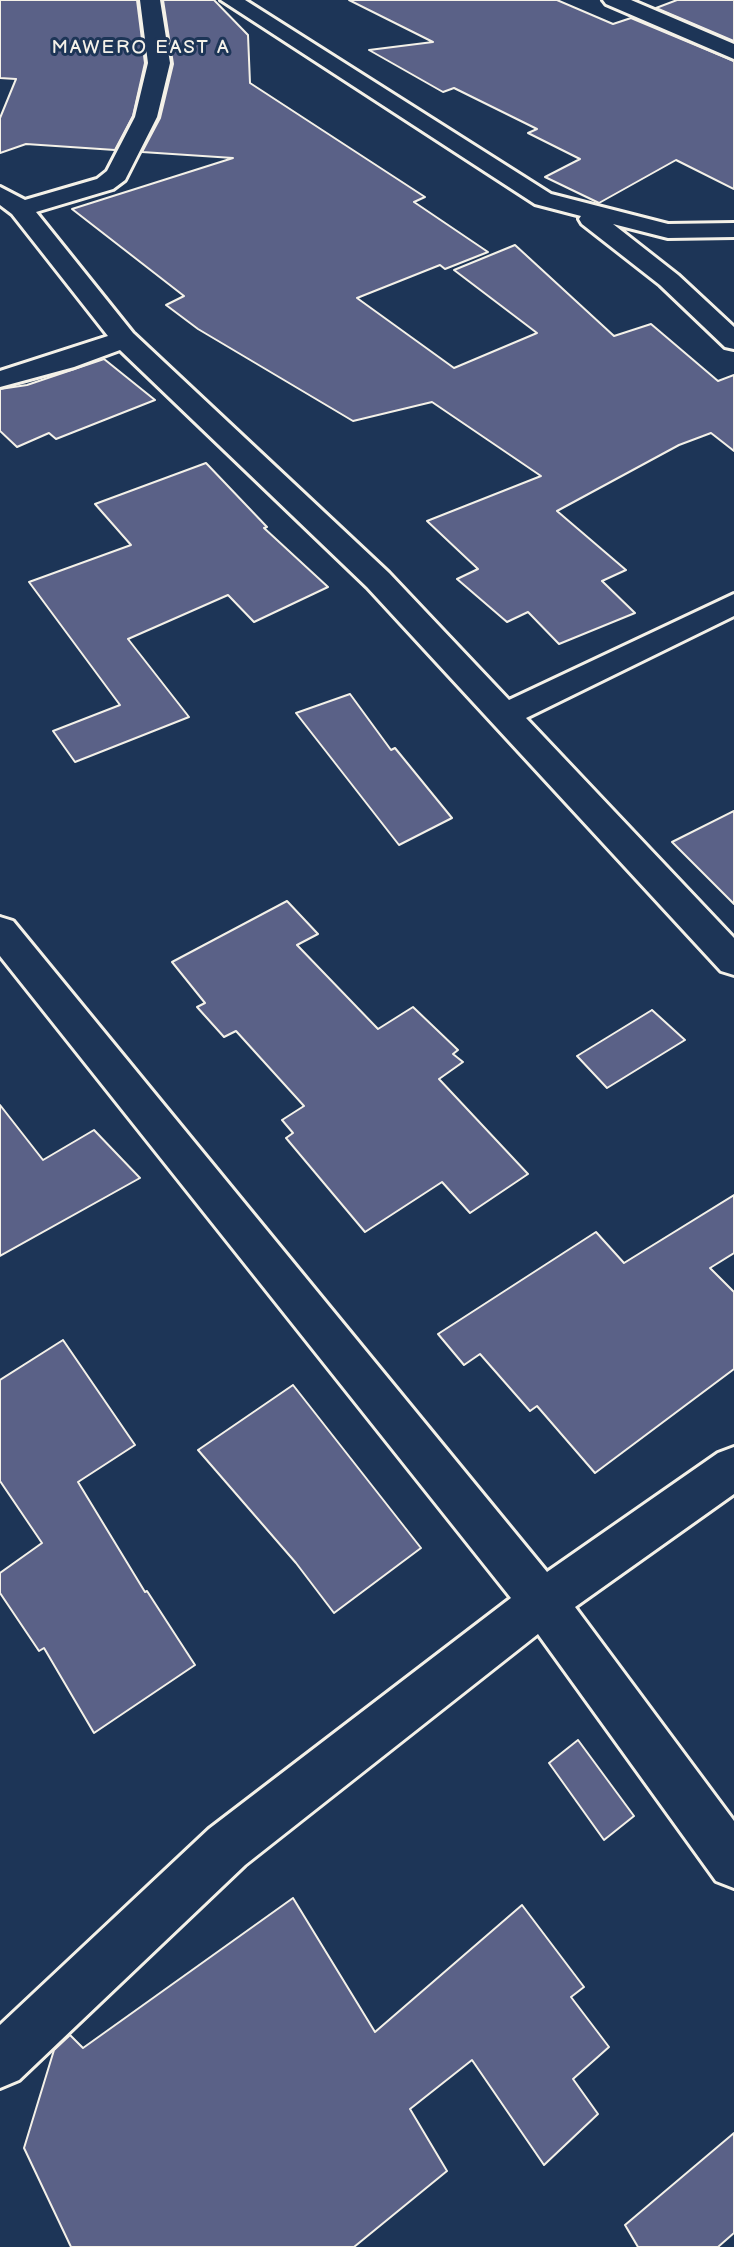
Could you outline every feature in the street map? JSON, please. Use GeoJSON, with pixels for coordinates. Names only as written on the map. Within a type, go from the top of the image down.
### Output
{"type":"FeatureCollection","features":[{"type":"Feature","properties":{"kind":"street"},"geometry":{"type":"LineString","coordinates":[[150,0],[159,63],[146,117],[117,175],[105,184],[10,202],[124,339],[378,580],[734,961]]}},
{"type":"Feature","properties":{"kind":"street"},"geometry":{"type":"LineString","coordinates":[[231,0],[543,199],[668,231],[734,230]]}},
{"type":"Feature","properties":{"kind":"street"},"geometry":{"type":"LineString","coordinates":[[613,0],[734,52]]}},
{"type":"Feature","properties":{"kind":"street"},"geometry":{"type":"LineString","coordinates":[[582,211],[669,280],[734,341]]}},
{"type":"Feature","properties":{"kind":"street"},"geometry":{"type":"LineString","coordinates":[[0,379],[65,362],[124,339]]}},
{"type":"Feature","properties":{"kind":"street"},"geometry":{"type":"LineString","coordinates":[[504,716],[734,604]]}},
{"type":"Feature","properties":{"kind":"street"},"geometry":{"type":"LineString","coordinates":[[0,931],[542,1602],[734,1863]]}},
{"type":"Feature","properties":{"kind":"street"},"geometry":{"type":"LineString","coordinates":[[0,2061],[227,1847],[542,1602],[734,1468]]}},
{"type":"Feature","properties":{"kind":"building"},"geometry":{"type":"Polygon","coordinates":[[[0,0],[137,0],[145,63],[133,116],[115,150],[26,144],[0,153],[0,118],[16,79],[0,78],[0,0]]]}},
{"type":"Feature","properties":{"kind":"building"},"geometry":{"type":"Polygon","coordinates":[[[163,0],[214,0],[248,35],[250,83],[425,197],[414,202],[488,252],[445,269],[440,265],[357,298],[454,368],[537,333],[454,270],[515,245],[614,336],[651,324],[718,381],[734,375],[734,451],[711,433],[679,445],[557,511],[626,570],[602,581],[635,613],[559,644],[528,612],[507,622],[457,579],[478,569],[427,521],[541,476],[432,402],[353,421],[198,329],[166,305],[184,296],[72,209],[233,158],[142,152],[160,118],[173,64],[163,0]]]}},
{"type":"Feature","properties":{"kind":"building"},"geometry":{"type":"Polygon","coordinates":[[[349,0],[557,0],[613,24],[631,18],[734,61],[734,189],[676,160],[599,203],[545,177],[580,159],[528,133],[537,129],[454,88],[443,92],[369,50],[433,42],[349,0]]]}},
{"type":"Feature","properties":{"kind":"building"},"geometry":{"type":"Polygon","coordinates":[[[677,0],[734,0],[734,41],[656,8],[677,0]]]}},
{"type":"Feature","properties":{"kind":"building"},"geometry":{"type":"Polygon","coordinates":[[[104,359],[155,400],[56,439],[49,433],[17,447],[0,431],[0,389],[27,385],[104,359]]]}},
{"type":"Feature","properties":{"kind":"building"},"geometry":{"type":"Polygon","coordinates":[[[206,463],[267,527],[264,528],[328,587],[254,622],[228,595],[128,639],[189,717],[75,762],[53,731],[120,705],[29,582],[131,545],[95,504],[206,463]]]}},
{"type":"Feature","properties":{"kind":"building"},"geometry":{"type":"Polygon","coordinates":[[[350,694],[391,750],[395,748],[452,818],[399,845],[296,713],[350,694]]]}},
{"type":"Feature","properties":{"kind":"building"},"geometry":{"type":"Polygon","coordinates":[[[734,811],[734,904],[672,842],[734,811]]]}},
{"type":"Feature","properties":{"kind":"building"},"geometry":{"type":"Polygon","coordinates":[[[287,901],[318,934],[297,945],[378,1029],[413,1007],[458,1050],[453,1054],[463,1062],[439,1079],[528,1174],[470,1213],[442,1182],[365,1232],[286,1138],[293,1133],[282,1120],[304,1106],[236,1031],[224,1037],[197,1007],[205,1003],[172,962],[287,901]]]}},
{"type":"Feature","properties":{"kind":"building"},"geometry":{"type":"Polygon","coordinates":[[[652,1010],[685,1040],[607,1088],[577,1056],[652,1010]]]}},
{"type":"Feature","properties":{"kind":"building"},"geometry":{"type":"Polygon","coordinates":[[[0,1105],[43,1160],[94,1130],[140,1178],[0,1256],[0,1105]]]}},
{"type":"Feature","properties":{"kind":"building"},"geometry":{"type":"Polygon","coordinates":[[[734,1195],[734,1253],[710,1268],[734,1292],[734,1369],[595,1473],[537,1406],[530,1411],[480,1354],[464,1365],[438,1334],[596,1232],[624,1263],[734,1195]]]}},
{"type":"Feature","properties":{"kind":"building"},"geometry":{"type":"Polygon","coordinates":[[[63,1340],[135,1445],[78,1482],[145,1592],[147,1591],[195,1665],[94,1733],[44,1648],[39,1651],[0,1593],[0,1573],[42,1543],[0,1481],[0,1380],[63,1340]]]}},
{"type":"Feature","properties":{"kind":"building"},"geometry":{"type":"Polygon","coordinates":[[[293,1385],[421,1548],[334,1613],[296,1563],[198,1450],[293,1385]]]}},
{"type":"Feature","properties":{"kind":"building"},"geometry":{"type":"Polygon","coordinates":[[[578,1740],[634,1816],[604,1840],[549,1763],[578,1740]]]}},
{"type":"Feature","properties":{"kind":"building"},"geometry":{"type":"Polygon","coordinates":[[[293,1898],[375,2032],[522,1905],[584,1987],[571,1997],[609,2047],[573,2079],[598,2114],[544,2165],[472,2060],[410,2109],[447,2171],[354,2247],[71,2247],[24,2148],[54,2050],[70,2035],[83,2048],[293,1898]]]}},
{"type":"Feature","properties":{"kind":"building"},"geometry":{"type":"Polygon","coordinates":[[[734,2133],[734,2233],[718,2247],[638,2247],[625,2225],[734,2133]]]}},
{"type":"Feature","properties":{"kind":"district","name":"MAWERO EAST A"},"geometry":{"type":"Point","coordinates":[141,48]}}]}
